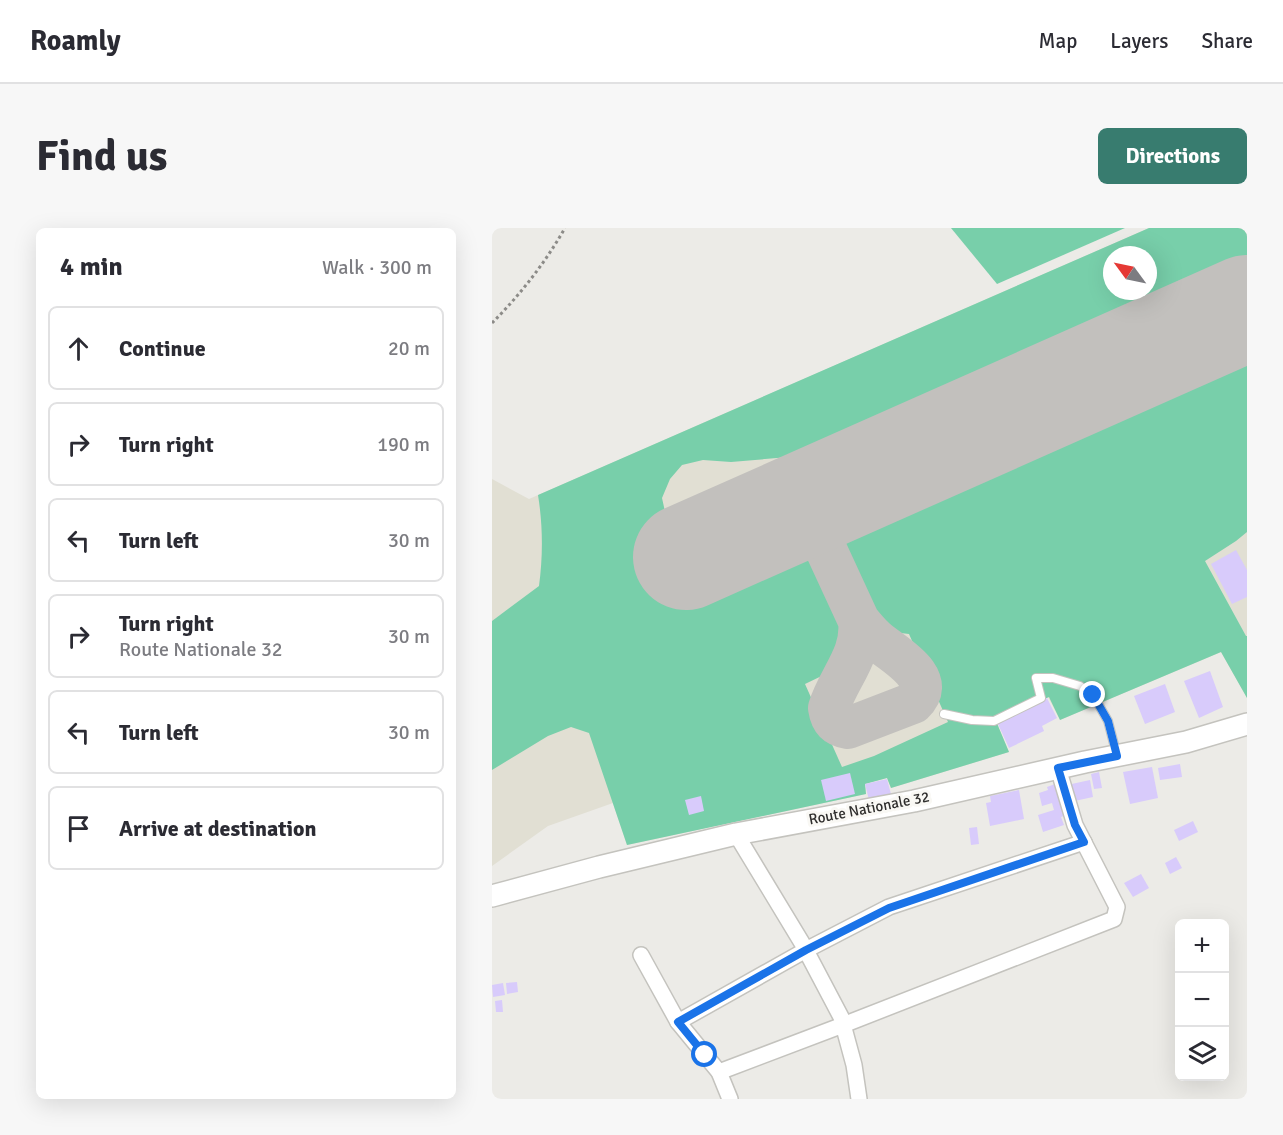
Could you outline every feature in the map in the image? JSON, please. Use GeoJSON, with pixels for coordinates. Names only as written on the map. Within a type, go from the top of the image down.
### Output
{"type":"FeatureCollection","features":[{"type":"Feature","properties":{"kind":"street","name":"Route Nationale 32"},"geometry":{"type":"LineString","coordinates":[[492,896],[736,834],[914,801],[1186,742],[1247,724]]}},
{"type":"Feature","properties":{"kind":"street"},"geometry":{"type":"LineString","coordinates":[[719,1072],[1114,919],[1117,907],[1075,825],[1058,768]]}},
{"type":"Feature","properties":{"kind":"street"},"geometry":{"type":"LineString","coordinates":[[736,834],[806,950],[841,1017],[854,1065],[859,1099]]}},
{"type":"Feature","properties":{"kind":"street"},"geometry":{"type":"LineString","coordinates":[[678,1022],[806,950],[889,908],[1084,842]]}},
{"type":"Feature","properties":{"kind":"street"},"geometry":{"type":"LineString","coordinates":[[641,955],[678,1022],[719,1072],[730,1099]]}},
{"type":"Feature","properties":{"kind":"lane"},"geometry":{"type":"LineString","coordinates":[[944,714],[972,720],[994,721],[1041,698],[1036,678],[1053,678],[1080,686],[1093,695],[1108,721],[1117,756]]}},
{"type":"Feature","properties":{"kind":"path"},"geometry":{"type":"LineString","coordinates":[[492,323],[510,305],[549,255],[565,228]]}},
{"type":"Feature","properties":{"kind":"shaded area"},"geometry":{"type":"Polygon","coordinates":[[[1149,228],[1247,228],[1247,698],[1221,652],[1060,720],[1048,697],[996,721],[1009,752],[891,788],[887,778],[865,784],[866,794],[627,845],[613,803],[548,826],[492,866],[492,479],[529,499],[1103,248],[1103,300],[1157,300],[1157,246],[1108,246],[1149,228]]]}},
{"type":"Feature","properties":{"kind":"green space"},"geometry":{"type":"Polygon","coordinates":[[[951,228],[1125,228],[997,284],[951,228]]]}},
{"type":"Feature","properties":{"kind":"green space"},"geometry":{"type":"Polygon","coordinates":[[[1149,228],[1247,228],[1247,268],[824,454],[731,462],[703,460],[682,465],[670,479],[662,498],[670,534],[698,586],[774,552],[790,551],[806,557],[820,577],[846,639],[832,671],[805,684],[842,767],[874,756],[948,722],[909,634],[882,628],[870,613],[844,546],[846,533],[854,520],[865,511],[1247,343],[1247,532],[1205,561],[1247,636],[1247,698],[1221,652],[1060,720],[1049,697],[996,721],[1009,752],[891,788],[887,778],[865,784],[866,794],[627,845],[589,733],[571,727],[548,736],[492,770],[492,621],[539,586],[541,518],[538,495],[1103,248],[1103,300],[1157,300],[1157,246],[1108,246],[1149,228]]]}},
{"type":"Feature","properties":{"kind":"building"},"geometry":{"type":"Polygon","coordinates":[[[1236,550],[1247,570],[1247,597],[1232,604],[1211,564],[1236,550]]]}},
{"type":"Feature","properties":{"kind":"building"},"geometry":{"type":"Polygon","coordinates":[[[1210,671],[1223,707],[1199,718],[1184,681],[1210,671]]]}},
{"type":"Feature","properties":{"kind":"building"},"geometry":{"type":"Polygon","coordinates":[[[1165,684],[1175,712],[1145,724],[1134,696],[1165,684]]]}},
{"type":"Feature","properties":{"kind":"building"},"geometry":{"type":"Polygon","coordinates":[[[1047,698],[1057,718],[1042,726],[1044,731],[1009,748],[997,722],[1047,698]]]}},
{"type":"Feature","properties":{"kind":"building"},"geometry":{"type":"Polygon","coordinates":[[[1180,764],[1182,777],[1160,780],[1158,768],[1180,764]]]}},
{"type":"Feature","properties":{"kind":"building"},"geometry":{"type":"Polygon","coordinates":[[[1152,767],[1158,798],[1130,804],[1123,772],[1152,767]]]}},
{"type":"Feature","properties":{"kind":"building"},"geometry":{"type":"Polygon","coordinates":[[[1099,772],[1102,788],[1094,789],[1091,774],[1099,772]]]}},
{"type":"Feature","properties":{"kind":"building"},"geometry":{"type":"Polygon","coordinates":[[[850,773],[855,794],[826,801],[821,780],[850,773]]]}},
{"type":"Feature","properties":{"kind":"building"},"geometry":{"type":"Polygon","coordinates":[[[887,779],[891,794],[869,800],[865,784],[887,779]]]}},
{"type":"Feature","properties":{"kind":"building"},"geometry":{"type":"Polygon","coordinates":[[[1090,780],[1093,797],[1070,802],[1067,785],[1090,780]]]}},
{"type":"Feature","properties":{"kind":"building"},"geometry":{"type":"Polygon","coordinates":[[[1055,784],[1064,816],[1061,817],[1064,825],[1043,832],[1038,815],[1054,810],[1052,803],[1042,806],[1039,793],[1055,784]]]}},
{"type":"Feature","properties":{"kind":"building"},"geometry":{"type":"Polygon","coordinates":[[[1019,790],[1024,819],[990,826],[986,803],[991,802],[990,796],[1019,790]]]}},
{"type":"Feature","properties":{"kind":"building"},"geometry":{"type":"Polygon","coordinates":[[[701,796],[704,811],[689,815],[685,800],[701,796]]]}},
{"type":"Feature","properties":{"kind":"building"},"geometry":{"type":"Polygon","coordinates":[[[1193,821],[1198,832],[1179,841],[1174,830],[1193,821]]]}},
{"type":"Feature","properties":{"kind":"building"},"geometry":{"type":"Polygon","coordinates":[[[977,827],[979,844],[971,845],[969,828],[977,827]]]}},
{"type":"Feature","properties":{"kind":"building"},"geometry":{"type":"Polygon","coordinates":[[[1176,857],[1182,868],[1170,874],[1165,863],[1176,857]]]}},
{"type":"Feature","properties":{"kind":"building"},"geometry":{"type":"Polygon","coordinates":[[[1141,874],[1149,888],[1133,897],[1124,883],[1141,874]]]}},
{"type":"Feature","properties":{"kind":"building"},"geometry":{"type":"Polygon","coordinates":[[[517,982],[518,992],[507,994],[506,983],[517,982]]]}},
{"type":"Feature","properties":{"kind":"building"},"geometry":{"type":"Polygon","coordinates":[[[503,983],[505,995],[493,997],[492,985],[503,983]]]}},
{"type":"Feature","properties":{"kind":"building"},"geometry":{"type":"Polygon","coordinates":[[[502,1000],[503,1012],[496,1012],[495,1001],[502,1000]]]}},
{"type":"Feature","properties":{"kind":"taxiway"},"geometry":{"type":"LineString","coordinates":[[805,504],[859,621],[854,656],[829,708],[835,722],[848,728],[913,703],[920,694],[921,685],[912,668],[876,640],[859,621]]}},
{"type":"Feature","properties":{"kind":"runway"},"geometry":{"type":"LineString","coordinates":[[686,557],[1247,308]]}},
{"type":"Feature","properties":{"kind":"route"},"geometry":{"type":"LineString","coordinates":[[705,1055],[678,1022],[806,950],[889,908],[1084,842],[1075,825],[1058,768],[1117,756],[1108,721],[1093,695]]}}]}
